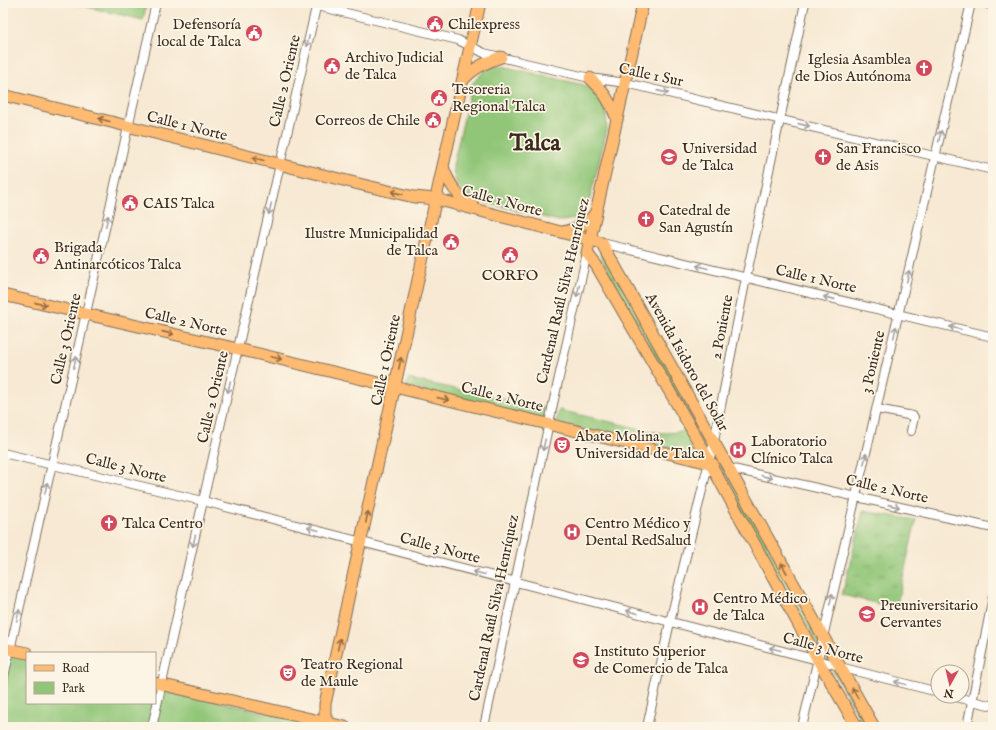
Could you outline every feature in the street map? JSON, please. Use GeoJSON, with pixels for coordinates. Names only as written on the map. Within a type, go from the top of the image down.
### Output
{"type":"FeatureCollection","features":[{"type":"Feature","properties":{"kind":"main road","name":"Calle 1 Oriente"},"geometry":{"type":"LineString","coordinates":[[328,725],[325,714],[325,704],[480,3]]}},
{"type":"Feature","properties":{"kind":"main road","name":"Cardenal Raúl Silva Henríquez"},"geometry":{"type":"LineString","coordinates":[[587,253],[643,3]]}},
{"type":"Feature","properties":{"kind":"main road"},"geometry":{"type":"LineString","coordinates":[[988,3],[993,4]]}},
{"type":"Feature","properties":{"kind":"main road"},"geometry":{"type":"LineString","coordinates":[[463,81],[471,72],[484,63],[501,57]]}},
{"type":"Feature","properties":{"kind":"main road"},"geometry":{"type":"LineString","coordinates":[[590,78],[604,92],[614,110],[617,119]]}},
{"type":"Feature","properties":{"kind":"main road","name":"Calle 1 Norte"},"geometry":{"type":"LineString","coordinates":[[3,95],[408,195],[436,199],[602,243]]}},
{"type":"Feature","properties":{"kind":"main road"},"geometry":{"type":"LineString","coordinates":[[443,166],[453,189],[460,197],[478,210]]}},
{"type":"Feature","properties":{"kind":"main road"},"geometry":{"type":"LineString","coordinates":[[563,232],[583,224],[595,214],[597,208]]}},
{"type":"Feature","properties":{"kind":"main road","name":"Avenida Isidoro del Solar"},"geometry":{"type":"LineString","coordinates":[[602,243],[714,440],[822,637],[874,727]]}},
{"type":"Feature","properties":{"kind":"main road","name":"Avenida Isidoro del Solar"},"geometry":{"type":"LineString","coordinates":[[587,253],[596,265],[692,430],[818,660],[857,727]]}},
{"type":"Feature","properties":{"kind":"main road","name":"Calle 2 Norte"},"geometry":{"type":"LineString","coordinates":[[3,295],[238,349],[729,468]]}},
{"type":"Feature","properties":{"kind":"main road"},"geometry":{"type":"LineString","coordinates":[[6,649],[26,654]]}},
{"type":"Feature","properties":{"kind":"main road"},"geometry":{"type":"LineString","coordinates":[[158,684],[307,723],[344,727]]}},
{"type":"Feature","properties":{"kind":"street","name":"Calle 3 Oriente"},"geometry":{"type":"LineString","coordinates":[[3,681],[6,649],[52,464],[156,3]]}},
{"type":"Feature","properties":{"kind":"street","name":"Calle 1 Sur"},"geometry":{"type":"LineString","coordinates":[[305,3],[316,4],[458,40],[484,52],[501,57],[590,78],[626,83],[993,170]]}},
{"type":"Feature","properties":{"kind":"street","name":"2 Poniente"},"geometry":{"type":"LineString","coordinates":[[648,727],[670,622],[714,440],[746,278],[805,3]]}},
{"type":"Feature","properties":{"kind":"street","name":"3 Poniente"},"geometry":{"type":"LineString","coordinates":[[802,727],[971,3]]}},
{"type":"Feature","properties":{"kind":"street","name":"Calle 2 Oriente"},"geometry":{"type":"LineString","coordinates":[[156,698],[158,684],[203,501],[316,4]]}},
{"type":"Feature","properties":{"kind":"street","name":"Calle 1 Norte"},"geometry":{"type":"LineString","coordinates":[[602,243],[993,336]]}},
{"type":"Feature","properties":{"kind":"street","name":"Cardenal Raúl Silva Henríquez"},"geometry":{"type":"LineString","coordinates":[[484,727],[516,582],[548,424],[587,253]]}},
{"type":"Feature","properties":{"kind":"street"},"geometry":{"type":"LineString","coordinates":[[876,409],[913,416],[914,418],[911,431]]}},
{"type":"Feature","properties":{"kind":"street","name":"Calle 3 Norte"},"geometry":{"type":"LineString","coordinates":[[3,453],[203,501],[930,690]]}},
{"type":"Feature","properties":{"kind":"street","name":"Calle 2 Norte"},"geometry":{"type":"LineString","coordinates":[[729,468],[993,528]]}},
{"type":"Feature","properties":{"kind":"street"},"geometry":{"type":"LineString","coordinates":[[967,727],[993,597]]}},
{"type":"Feature","properties":{"kind":"street"},"geometry":{"type":"LineString","coordinates":[[972,701],[993,706]]}},
{"type":"Feature","properties":{"kind":"street","name":"Calle 2 Oriente"},"geometry":{"type":"LineString","coordinates":[[152,727],[155,704]]}},
{"type":"Feature","properties":{"kind":"green space"},"geometry":{"type":"Polygon","coordinates":[[[70,3],[147,3],[143,20],[70,3]]]}},
{"type":"Feature","properties":{"kind":"green space"},"geometry":{"type":"Polygon","coordinates":[[[498,65],[584,85],[597,94],[603,102],[606,110],[607,130],[589,202],[580,214],[569,220],[559,221],[471,199],[463,192],[455,180],[453,165],[472,84],[484,72],[498,65]]]}},
{"type":"Feature","properties":{"kind":"green space"},"geometry":{"type":"Polygon","coordinates":[[[600,246],[871,727],[865,727],[713,461],[602,260],[600,246]]]}},
{"type":"Feature","properties":{"kind":"green space"},"geometry":{"type":"Polygon","coordinates":[[[408,379],[548,408],[546,420],[406,386],[408,379]]]}},
{"type":"Feature","properties":{"kind":"green space"},"geometry":{"type":"Polygon","coordinates":[[[559,410],[654,432],[666,433],[688,431],[701,454],[699,457],[556,423],[559,410]]]}},
{"type":"Feature","properties":{"kind":"green space"},"geometry":{"type":"Polygon","coordinates":[[[863,511],[916,520],[896,608],[842,595],[863,511]]]}},
{"type":"Feature","properties":{"kind":"green space"},"geometry":{"type":"Polygon","coordinates":[[[3,652],[26,658],[26,704],[156,704],[156,687],[298,720],[302,727],[20,727],[3,723],[3,652]]]}},
{"type":"Feature","properties":{"kind":"place","name":"Chilexpress"},"geometry":{"type":"Point","coordinates":[435,24]}},
{"type":"Feature","properties":{"kind":"place","name":"Defensoría local de Talca"},"geometry":{"type":"Point","coordinates":[254,33]}},
{"type":"Feature","properties":{"kind":"place","name":"Archivo Judicial de Talca"},"geometry":{"type":"Point","coordinates":[332,66]}},
{"type":"Feature","properties":{"kind":"place","name":"Iglesia Asamblea de Dios Autónoma"},"geometry":{"type":"Point","coordinates":[924,68]}},
{"type":"Feature","properties":{"kind":"place","name":"Tesoreria Regional Talca"},"geometry":{"type":"Point","coordinates":[439,98]}},
{"type":"Feature","properties":{"kind":"place","name":"Correos de Chile"},"geometry":{"type":"Point","coordinates":[433,120]}},
{"type":"Feature","properties":{"kind":"place","name":"Universidad de Talca"},"geometry":{"type":"Point","coordinates":[669,157]}},
{"type":"Feature","properties":{"kind":"place","name":"San Francisco de Asis"},"geometry":{"type":"Point","coordinates":[823,157]}},
{"type":"Feature","properties":{"kind":"place","name":"CAIS Talca"},"geometry":{"type":"Point","coordinates":[130,203]}},
{"type":"Feature","properties":{"kind":"place","name":"Catedral de San Agustín"},"geometry":{"type":"Point","coordinates":[646,219]}},
{"type":"Feature","properties":{"kind":"place","name":"Ilustre Municipalidad de Talca"},"geometry":{"type":"Point","coordinates":[451,242]}},
{"type":"Feature","properties":{"kind":"place","name":"CORFO"},"geometry":{"type":"Point","coordinates":[510,255]}},
{"type":"Feature","properties":{"kind":"place","name":"Brigada Antinarcóticos Talca"},"geometry":{"type":"Point","coordinates":[41,256]}},
{"type":"Feature","properties":{"kind":"place","name":"Abate Molina, Universidad de Talca"},"geometry":{"type":"Point","coordinates":[562,445]}},
{"type":"Feature","properties":{"kind":"place","name":"Laboratorio Clínico Talca"},"geometry":{"type":"Point","coordinates":[738,450]}},
{"type":"Feature","properties":{"kind":"place","name":"Talca Centro"},"geometry":{"type":"Point","coordinates":[109,523]}},
{"type":"Feature","properties":{"kind":"place","name":"Centro Médico y Dental RedSalud"},"geometry":{"type":"Point","coordinates":[572,532]}},
{"type":"Feature","properties":{"kind":"place","name":"Centro Médico de Talca"},"geometry":{"type":"Point","coordinates":[700,607]}},
{"type":"Feature","properties":{"kind":"place","name":"Preuniversitario Cervantes"},"geometry":{"type":"Point","coordinates":[867,614]}},
{"type":"Feature","properties":{"kind":"place","name":"Instituto Superior de Comercio de Talca"},"geometry":{"type":"Point","coordinates":[581,660]}},
{"type":"Feature","properties":{"kind":"place","name":"Teatro Regional de Maule"},"geometry":{"type":"Point","coordinates":[288,673]}},
{"type":"Feature","properties":{"kind":"district","name":"Talca"},"geometry":{"type":"Point","coordinates":[535,143]}}]}
